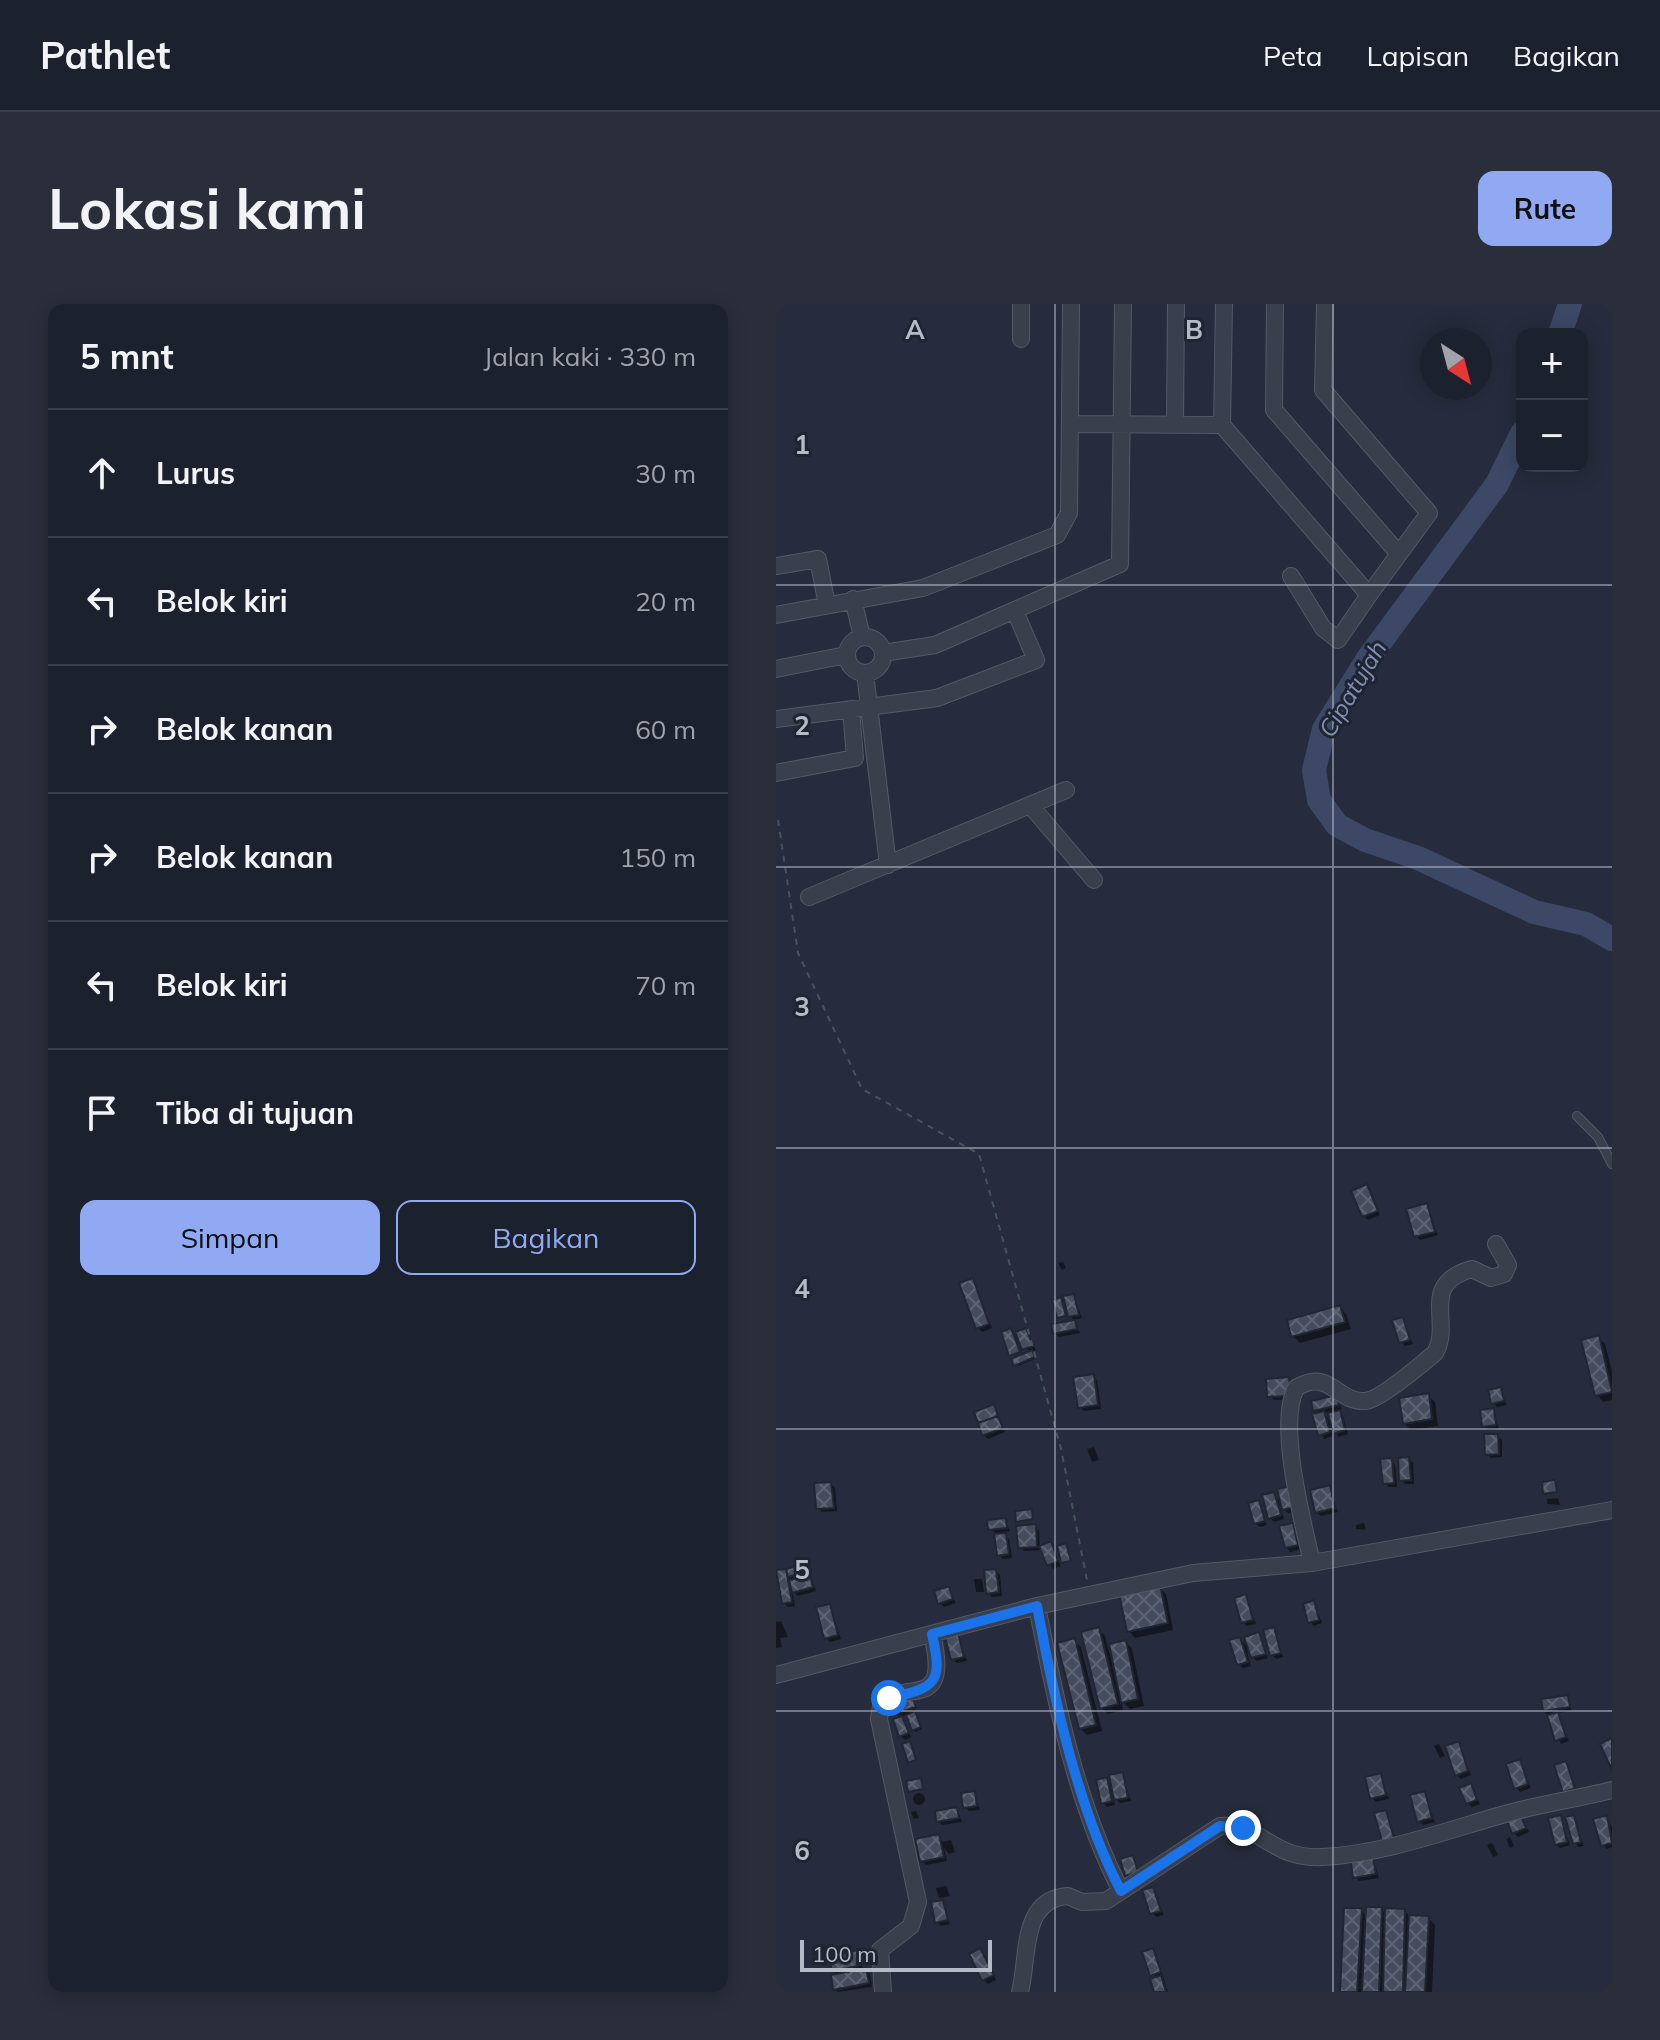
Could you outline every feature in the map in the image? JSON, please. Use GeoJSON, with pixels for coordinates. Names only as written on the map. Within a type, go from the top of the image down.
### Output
{"type":"FeatureCollection","features":[{"type":"Feature","properties":{"kind":"street"},"geometry":{"type":"LineString","coordinates":[[1021,304],[1021,339]]}},
{"type":"Feature","properties":{"kind":"street"},"geometry":{"type":"LineString","coordinates":[[776,615],[923,588],[1057,535],[1069,513],[1071,304]]}},
{"type":"Feature","properties":{"kind":"street"},"geometry":{"type":"LineString","coordinates":[[883,653],[935,645],[1120,564],[1123,304]]}},
{"type":"Feature","properties":{"kind":"street"},"geometry":{"type":"LineString","coordinates":[[1175,424],[1176,304]]}},
{"type":"Feature","properties":{"kind":"street"},"geometry":{"type":"LineString","coordinates":[[1224,304],[1222,425],[1369,595]]}},
{"type":"Feature","properties":{"kind":"street"},"geometry":{"type":"LineString","coordinates":[[1275,304],[1274,410],[1399,554]]}},
{"type":"Feature","properties":{"kind":"street"},"geometry":{"type":"LineString","coordinates":[[1291,576],[1323,628],[1338,640],[1429,513],[1323,390],[1325,304]]}},
{"type":"Feature","properties":{"kind":"street"},"geometry":{"type":"LineString","coordinates":[[1070,424],[1222,425]]}},
{"type":"Feature","properties":{"kind":"street"},"geometry":{"type":"LineString","coordinates":[[776,566],[818,559],[827,605]]}},
{"type":"Feature","properties":{"kind":"street"},"geometry":{"type":"LineString","coordinates":[[853,599],[862,637]]}},
{"type":"Feature","properties":{"kind":"street"},"geometry":{"type":"LineString","coordinates":[[776,719],[937,698],[1036,660],[1015,611]]}},
{"type":"Feature","properties":{"kind":"street"},"geometry":{"type":"LineString","coordinates":[[862,637],[875,640],[883,653],[880,665],[865,673],[850,666],[846,655],[850,645],[862,637]]}},
{"type":"Feature","properties":{"kind":"street"},"geometry":{"type":"LineString","coordinates":[[776,669],[846,655]]}},
{"type":"Feature","properties":{"kind":"street"},"geometry":{"type":"LineString","coordinates":[[865,673],[872,706],[888,865]]}},
{"type":"Feature","properties":{"kind":"street"},"geometry":{"type":"LineString","coordinates":[[776,773],[855,758],[851,709]]}},
{"type":"Feature","properties":{"kind":"street"},"geometry":{"type":"LineString","coordinates":[[809,897],[1066,790]]}},
{"type":"Feature","properties":{"kind":"street"},"geometry":{"type":"LineString","coordinates":[[1030,805],[1094,880]]}},
{"type":"Feature","properties":{"kind":"street"},"geometry":{"type":"LineString","coordinates":[[1312,1563],[1298,1502],[1288,1413],[1296,1388],[1308,1381],[1320,1381],[1354,1400],[1376,1398],[1435,1353],[1439,1345],[1440,1297],[1448,1282],[1472,1269],[1491,1278],[1504,1274],[1508,1265],[1496,1244]]}},
{"type":"Feature","properties":{"kind":"street"},"geometry":{"type":"LineString","coordinates":[[776,1675],[1037,1606],[1193,1573],[1312,1563],[1612,1510]]}},
{"type":"Feature","properties":{"kind":"street"},"geometry":{"type":"LineString","coordinates":[[1037,1606],[1052,1689],[1096,1836],[1121,1891]]}},
{"type":"Feature","properties":{"kind":"street"},"geometry":{"type":"LineString","coordinates":[[877,1991],[880,1950],[911,1926],[918,1902],[879,1719],[884,1701],[916,1692],[935,1678],[939,1665],[932,1634]]}},
{"type":"Feature","properties":{"kind":"street"},"geometry":{"type":"LineString","coordinates":[[1020,1992],[1033,1918],[1044,1903],[1068,1896],[1094,1904],[1121,1891],[1220,1826],[1243,1828],[1296,1857],[1324,1857],[1403,1844],[1507,1813],[1612,1790]]}},
{"type":"Feature","properties":{"kind":"lane"},"geometry":{"type":"LineString","coordinates":[[1577,1116],[1598,1137],[1612,1164]]}},
{"type":"Feature","properties":{"kind":"path"},"geometry":{"type":"LineString","coordinates":[[778,820],[798,953],[862,1089],[979,1154],[1061,1449],[1090,1594]]}},
{"type":"Feature","properties":{"kind":"building"},"geometry":{"type":"Polygon","coordinates":[[[1367,1184],[1378,1211],[1362,1217],[1351,1191],[1367,1184]]]}},
{"type":"Feature","properties":{"kind":"building"},"geometry":{"type":"Polygon","coordinates":[[[1427,1203],[1435,1232],[1414,1237],[1406,1209],[1427,1203]]]}},
{"type":"Feature","properties":{"kind":"building"},"geometry":{"type":"Polygon","coordinates":[[[973,1278],[989,1324],[976,1329],[959,1283],[973,1278]]]}},
{"type":"Feature","properties":{"kind":"building"},"geometry":{"type":"Polygon","coordinates":[[[1074,1294],[1079,1315],[1068,1317],[1063,1296],[1074,1294]]]}},
{"type":"Feature","properties":{"kind":"building"},"geometry":{"type":"Polygon","coordinates":[[[1061,1297],[1066,1316],[1057,1318],[1052,1300],[1061,1297]]]}},
{"type":"Feature","properties":{"kind":"building"},"geometry":{"type":"Polygon","coordinates":[[[1340,1305],[1345,1322],[1291,1337],[1287,1320],[1340,1305]]]}},
{"type":"Feature","properties":{"kind":"building"},"geometry":{"type":"Polygon","coordinates":[[[1403,1317],[1410,1340],[1399,1343],[1392,1320],[1403,1317]]]}},
{"type":"Feature","properties":{"kind":"building"},"geometry":{"type":"Polygon","coordinates":[[[1075,1320],[1077,1329],[1053,1334],[1051,1324],[1075,1320]]]}},
{"type":"Feature","properties":{"kind":"building"},"geometry":{"type":"Polygon","coordinates":[[[1011,1328],[1020,1352],[1009,1356],[1001,1332],[1011,1328]]]}},
{"type":"Feature","properties":{"kind":"building"},"geometry":{"type":"Polygon","coordinates":[[[1026,1328],[1033,1346],[1022,1350],[1015,1332],[1026,1328]]]}},
{"type":"Feature","properties":{"kind":"building"},"geometry":{"type":"Polygon","coordinates":[[[1599,1335],[1612,1392],[1595,1396],[1581,1340],[1599,1335]]]}},
{"type":"Feature","properties":{"kind":"building"},"geometry":{"type":"Polygon","coordinates":[[[1032,1350],[1035,1357],[1014,1366],[1011,1359],[1032,1350]]]}},
{"type":"Feature","properties":{"kind":"building"},"geometry":{"type":"Polygon","coordinates":[[[1094,1374],[1098,1405],[1078,1408],[1073,1377],[1094,1374]]]}},
{"type":"Feature","properties":{"kind":"building"},"geometry":{"type":"Polygon","coordinates":[[[1289,1377],[1291,1396],[1267,1397],[1266,1379],[1289,1377]]]}},
{"type":"Feature","properties":{"kind":"building"},"geometry":{"type":"Polygon","coordinates":[[[1501,1387],[1504,1401],[1491,1404],[1488,1390],[1501,1387]]]}},
{"type":"Feature","properties":{"kind":"building"},"geometry":{"type":"Polygon","coordinates":[[[1429,1393],[1432,1419],[1403,1424],[1399,1398],[1429,1393]]]}},
{"type":"Feature","properties":{"kind":"building"},"geometry":{"type":"Polygon","coordinates":[[[1337,1395],[1339,1405],[1313,1411],[1311,1401],[1337,1395]]]}},
{"type":"Feature","properties":{"kind":"building"},"geometry":{"type":"Polygon","coordinates":[[[994,1404],[998,1416],[978,1423],[974,1412],[994,1404]]]}},
{"type":"Feature","properties":{"kind":"building"},"geometry":{"type":"Polygon","coordinates":[[[1494,1408],[1496,1425],[1482,1427],[1480,1410],[1494,1408]]]}},
{"type":"Feature","properties":{"kind":"building"},"geometry":{"type":"Polygon","coordinates":[[[1340,1410],[1345,1430],[1333,1434],[1328,1413],[1340,1410]]]}},
{"type":"Feature","properties":{"kind":"building"},"geometry":{"type":"Polygon","coordinates":[[[1324,1411],[1330,1432],[1318,1436],[1312,1414],[1324,1411]]]}},
{"type":"Feature","properties":{"kind":"building"},"geometry":{"type":"Polygon","coordinates":[[[998,1416],[1003,1428],[982,1436],[978,1423],[998,1416]]]}},
{"type":"Feature","properties":{"kind":"building"},"geometry":{"type":"Polygon","coordinates":[[[1484,1434],[1498,1434],[1499,1454],[1485,1455],[1484,1434]]]}},
{"type":"Feature","properties":{"kind":"building"},"geometry":{"type":"Polygon","coordinates":[[[1409,1457],[1411,1480],[1399,1481],[1398,1458],[1409,1457]]]}},
{"type":"Feature","properties":{"kind":"building"},"geometry":{"type":"Polygon","coordinates":[[[1392,1458],[1394,1483],[1383,1484],[1380,1459],[1392,1458]]]}},
{"type":"Feature","properties":{"kind":"building"},"geometry":{"type":"Polygon","coordinates":[[[1555,1480],[1557,1492],[1543,1494],[1542,1482],[1555,1480]]]}},
{"type":"Feature","properties":{"kind":"building"},"geometry":{"type":"Polygon","coordinates":[[[831,1482],[834,1508],[816,1509],[814,1483],[831,1482]]]}},
{"type":"Feature","properties":{"kind":"building"},"geometry":{"type":"Polygon","coordinates":[[[1330,1485],[1335,1508],[1315,1513],[1310,1490],[1330,1485]]]}},
{"type":"Feature","properties":{"kind":"building"},"geometry":{"type":"Polygon","coordinates":[[[1291,1486],[1296,1507],[1282,1510],[1277,1489],[1291,1486]]]}},
{"type":"Feature","properties":{"kind":"building"},"geometry":{"type":"Polygon","coordinates":[[[1274,1492],[1281,1515],[1268,1519],[1262,1495],[1274,1492]]]}},
{"type":"Feature","properties":{"kind":"building"},"geometry":{"type":"Polygon","coordinates":[[[1259,1500],[1265,1521],[1254,1524],[1248,1503],[1259,1500]]]}},
{"type":"Feature","properties":{"kind":"building"},"geometry":{"type":"Polygon","coordinates":[[[1032,1509],[1033,1519],[1016,1522],[1015,1511],[1032,1509]]]}},
{"type":"Feature","properties":{"kind":"building"},"geometry":{"type":"Polygon","coordinates":[[[1006,1518],[1007,1528],[988,1530],[987,1520],[1006,1518]]]}},
{"type":"Feature","properties":{"kind":"building"},"geometry":{"type":"Polygon","coordinates":[[[1293,1523],[1298,1545],[1285,1548],[1279,1526],[1293,1523]]]}},
{"type":"Feature","properties":{"kind":"building"},"geometry":{"type":"Polygon","coordinates":[[[1036,1524],[1037,1547],[1018,1548],[1016,1526],[1036,1524]]]}},
{"type":"Feature","properties":{"kind":"building"},"geometry":{"type":"Polygon","coordinates":[[[1006,1533],[1009,1554],[997,1556],[994,1534],[1006,1533]]]}},
{"type":"Feature","properties":{"kind":"building"},"geometry":{"type":"Polygon","coordinates":[[[1051,1541],[1058,1561],[1047,1566],[1039,1546],[1051,1541]]]}},
{"type":"Feature","properties":{"kind":"building"},"geometry":{"type":"Polygon","coordinates":[[[1066,1543],[1071,1561],[1061,1563],[1057,1546],[1066,1543]]]}},
{"type":"Feature","properties":{"kind":"building"},"geometry":{"type":"Polygon","coordinates":[[[807,1563],[809,1571],[788,1577],[786,1569],[807,1563]]]}},
{"type":"Feature","properties":{"kind":"building"},"geometry":{"type":"Polygon","coordinates":[[[786,1569],[792,1602],[782,1604],[776,1570],[786,1569]]]}},
{"type":"Feature","properties":{"kind":"building"},"geometry":{"type":"Polygon","coordinates":[[[996,1569],[999,1592],[986,1594],[984,1570],[996,1569]]]}},
{"type":"Feature","properties":{"kind":"building"},"geometry":{"type":"Polygon","coordinates":[[[810,1575],[813,1587],[792,1593],[789,1580],[810,1575]]]}},
{"type":"Feature","properties":{"kind":"building"},"geometry":{"type":"Polygon","coordinates":[[[1160,1585],[1168,1623],[1127,1632],[1119,1594],[1160,1585]]]}},
{"type":"Feature","properties":{"kind":"building"},"geometry":{"type":"Polygon","coordinates":[[[949,1586],[953,1599],[938,1604],[934,1591],[949,1586]]]}},
{"type":"Feature","properties":{"kind":"building"},"geometry":{"type":"Polygon","coordinates":[[[1246,1594],[1253,1620],[1241,1623],[1234,1598],[1246,1594]]]}},
{"type":"Feature","properties":{"kind":"building"},"geometry":{"type":"Polygon","coordinates":[[[1314,1600],[1319,1620],[1308,1623],[1303,1604],[1314,1600]]]}},
{"type":"Feature","properties":{"kind":"building"},"geometry":{"type":"Polygon","coordinates":[[[830,1604],[838,1635],[824,1639],[816,1607],[830,1604]]]}},
{"type":"Feature","properties":{"kind":"building"},"geometry":{"type":"Polygon","coordinates":[[[1099,1627],[1118,1704],[1100,1709],[1081,1632],[1099,1627]]]}},
{"type":"Feature","properties":{"kind":"building"},"geometry":{"type":"Polygon","coordinates":[[[1274,1627],[1281,1653],[1270,1656],[1263,1630],[1274,1627]]]}},
{"type":"Feature","properties":{"kind":"building"},"geometry":{"type":"Polygon","coordinates":[[[1259,1632],[1266,1654],[1251,1658],[1244,1637],[1259,1632]]]}},
{"type":"Feature","properties":{"kind":"building"},"geometry":{"type":"Polygon","coordinates":[[[958,1633],[964,1657],[951,1660],[945,1637],[958,1633]]]}},
{"type":"Feature","properties":{"kind":"building"},"geometry":{"type":"Polygon","coordinates":[[[1240,1637],[1248,1662],[1237,1665],[1229,1640],[1240,1637]]]}},
{"type":"Feature","properties":{"kind":"building"},"geometry":{"type":"Polygon","coordinates":[[[1075,1638],[1096,1725],[1079,1729],[1057,1643],[1075,1638]]]}},
{"type":"Feature","properties":{"kind":"building"},"geometry":{"type":"Polygon","coordinates":[[[1126,1640],[1138,1699],[1121,1703],[1109,1644],[1126,1640]]]}},
{"type":"Feature","properties":{"kind":"building"},"geometry":{"type":"Polygon","coordinates":[[[1568,1695],[1570,1707],[1543,1711],[1541,1699],[1568,1695]]]}},
{"type":"Feature","properties":{"kind":"building"},"geometry":{"type":"Polygon","coordinates":[[[912,1696],[916,1707],[894,1714],[891,1703],[912,1696]]]}},
{"type":"Feature","properties":{"kind":"building"},"geometry":{"type":"Polygon","coordinates":[[[915,1711],[921,1727],[912,1731],[906,1715],[915,1711]]]}},
{"type":"Feature","properties":{"kind":"building"},"geometry":{"type":"Polygon","coordinates":[[[1558,1712],[1566,1737],[1555,1741],[1547,1715],[1558,1712]]]}},
{"type":"Feature","properties":{"kind":"building"},"geometry":{"type":"Polygon","coordinates":[[[902,1716],[909,1733],[899,1737],[893,1719],[902,1716]]]}},
{"type":"Feature","properties":{"kind":"building"},"geometry":{"type":"Polygon","coordinates":[[[1612,1739],[1612,1770],[1600,1744],[1612,1739]]]}},
{"type":"Feature","properties":{"kind":"building"},"geometry":{"type":"Polygon","coordinates":[[[910,1741],[916,1760],[908,1763],[902,1744],[910,1741]]]}},
{"type":"Feature","properties":{"kind":"building"},"geometry":{"type":"Polygon","coordinates":[[[1459,1741],[1468,1771],[1455,1776],[1445,1746],[1459,1741]]]}},
{"type":"Feature","properties":{"kind":"building"},"geometry":{"type":"Polygon","coordinates":[[[1520,1759],[1528,1784],[1514,1789],[1506,1764],[1520,1759]]]}},
{"type":"Feature","properties":{"kind":"building"},"geometry":{"type":"Polygon","coordinates":[[[1566,1761],[1575,1788],[1563,1793],[1554,1765],[1566,1761]]]}},
{"type":"Feature","properties":{"kind":"building"},"geometry":{"type":"Polygon","coordinates":[[[1123,1772],[1128,1798],[1114,1800],[1109,1775],[1123,1772]]]}},
{"type":"Feature","properties":{"kind":"building"},"geometry":{"type":"Polygon","coordinates":[[[1381,1773],[1386,1795],[1370,1799],[1365,1777],[1381,1773]]]}},
{"type":"Feature","properties":{"kind":"building"},"geometry":{"type":"Polygon","coordinates":[[[1107,1777],[1112,1801],[1101,1804],[1096,1780],[1107,1777]]]}},
{"type":"Feature","properties":{"kind":"building"},"geometry":{"type":"Polygon","coordinates":[[[921,1778],[923,1789],[908,1792],[906,1781],[921,1778]]]}},
{"type":"Feature","properties":{"kind":"building"},"geometry":{"type":"Polygon","coordinates":[[[1471,1783],[1477,1800],[1466,1804],[1459,1788],[1471,1783]]]}},
{"type":"Feature","properties":{"kind":"building"},"geometry":{"type":"Polygon","coordinates":[[[975,1791],[977,1806],[963,1808],[961,1793],[975,1791]]]}},
{"type":"Feature","properties":{"kind":"building"},"geometry":{"type":"Polygon","coordinates":[[[1425,1791],[1432,1818],[1417,1822],[1410,1795],[1425,1791]]]}},
{"type":"Feature","properties":{"kind":"building"},"geometry":{"type":"Polygon","coordinates":[[[957,1807],[959,1818],[936,1822],[935,1811],[957,1807]]]}},
{"type":"Feature","properties":{"kind":"building"},"geometry":{"type":"Polygon","coordinates":[[[1386,1810],[1394,1838],[1382,1841],[1374,1813],[1386,1810]]]}},
{"type":"Feature","properties":{"kind":"building"},"geometry":{"type":"Polygon","coordinates":[[[1520,1813],[1526,1828],[1512,1834],[1506,1818],[1520,1813]]]}},
{"type":"Feature","properties":{"kind":"building"},"geometry":{"type":"Polygon","coordinates":[[[1561,1815],[1567,1842],[1555,1845],[1548,1818],[1561,1815]]]}},
{"type":"Feature","properties":{"kind":"building"},"geometry":{"type":"Polygon","coordinates":[[[1574,1815],[1581,1842],[1573,1844],[1565,1817],[1574,1815]]]}},
{"type":"Feature","properties":{"kind":"building"},"geometry":{"type":"Polygon","coordinates":[[[1607,1815],[1612,1843],[1601,1846],[1593,1819],[1607,1815]]]}},
{"type":"Feature","properties":{"kind":"building"},"geometry":{"type":"Polygon","coordinates":[[[939,1834],[944,1857],[920,1862],[915,1839],[939,1834]]]}},
{"type":"Feature","properties":{"kind":"building"},"geometry":{"type":"Polygon","coordinates":[[[1372,1852],[1376,1874],[1353,1878],[1350,1856],[1372,1852]]]}},
{"type":"Feature","properties":{"kind":"building"},"geometry":{"type":"Polygon","coordinates":[[[1133,1855],[1138,1872],[1125,1876],[1120,1859],[1133,1855]]]}},
{"type":"Feature","properties":{"kind":"building"},"geometry":{"type":"Polygon","coordinates":[[[1153,1887],[1161,1911],[1150,1914],[1142,1890],[1153,1887]]]}},
{"type":"Feature","properties":{"kind":"building"},"geometry":{"type":"Polygon","coordinates":[[[943,1900],[948,1920],[935,1923],[931,1902],[943,1900]]]}},
{"type":"Feature","properties":{"kind":"building"},"geometry":{"type":"Polygon","coordinates":[[[1366,1907],[1382,1907],[1379,1992],[1362,1992],[1366,1907]]]}},
{"type":"Feature","properties":{"kind":"building"},"geometry":{"type":"Polygon","coordinates":[[[1344,1908],[1362,1908],[1357,1992],[1340,1992],[1344,1908]]]}},
{"type":"Feature","properties":{"kind":"building"},"geometry":{"type":"Polygon","coordinates":[[[1385,1908],[1405,1909],[1403,1992],[1383,1992],[1385,1908]]]}},
{"type":"Feature","properties":{"kind":"building"},"geometry":{"type":"Polygon","coordinates":[[[1409,1915],[1429,1916],[1425,1992],[1405,1992],[1409,1915]]]}},
{"type":"Feature","properties":{"kind":"building"},"geometry":{"type":"Polygon","coordinates":[[[980,1948],[994,1975],[982,1981],[969,1954],[980,1948]]]}},
{"type":"Feature","properties":{"kind":"building"},"geometry":{"type":"Polygon","coordinates":[[[1153,1948],[1161,1972],[1150,1976],[1142,1952],[1153,1948]]]}},
{"type":"Feature","properties":{"kind":"building"},"geometry":{"type":"Polygon","coordinates":[[[857,1950],[861,1965],[832,1972],[829,1957],[857,1950]]]}},
{"type":"Feature","properties":{"kind":"building"},"geometry":{"type":"Polygon","coordinates":[[[866,1968],[869,1983],[833,1990],[831,1975],[866,1968]]]}},
{"type":"Feature","properties":{"kind":"building"},"geometry":{"type":"Polygon","coordinates":[[[1161,1975],[1166,1992],[1154,1992],[1150,1979],[1161,1975]]]}},
{"type":"Feature","properties":{"kind":"waterway","name":"Cipatujah"},"geometry":{"type":"LineString","coordinates":[[1562,328],[1570,304]]}},
{"type":"Feature","properties":{"kind":"waterway","name":"Cipatujah"},"geometry":{"type":"LineString","coordinates":[[1516,445],[1497,484],[1367,660],[1324,729],[1314,770],[1319,800],[1337,825],[1365,840],[1418,858],[1534,912],[1586,924],[1612,939]]}},
{"type":"Feature","properties":{"kind":"route"},"geometry":{"type":"LineString","coordinates":[[889,1698],[916,1692],[935,1678],[939,1665],[932,1634],[1037,1606],[1052,1689],[1096,1836],[1121,1891],[1220,1826],[1243,1828]]}}]}
